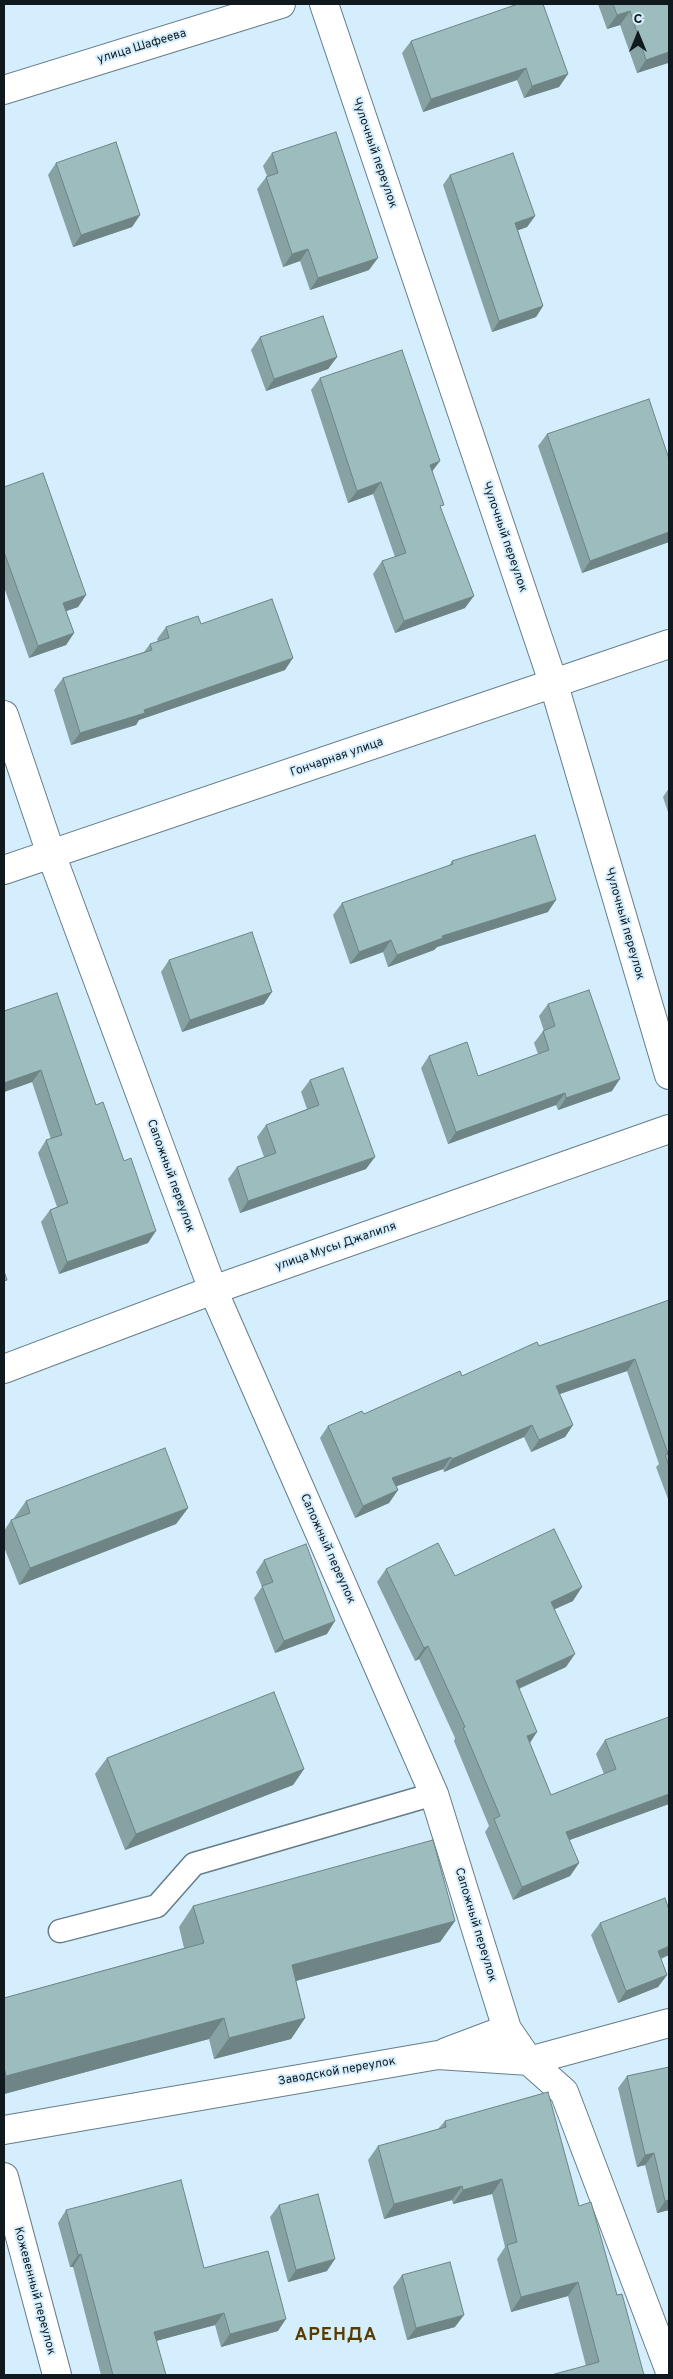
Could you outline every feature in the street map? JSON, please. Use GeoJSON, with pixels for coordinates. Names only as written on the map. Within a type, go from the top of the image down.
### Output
{"type":"FeatureCollection","features":[{"type":"Feature","properties":{"kind":"street","name":"улица Шафеева"},"geometry":{"type":"LineString","coordinates":[[4,90],[281,4]]}},
{"type":"Feature","properties":{"kind":"street","name":"Чулочный переулок"},"geometry":{"type":"LineString","coordinates":[[324,4],[554,685],[669,1075]]}},
{"type":"Feature","properties":{"kind":"street","name":"Гончарная улица"},"geometry":{"type":"LineString","coordinates":[[4,870],[554,685],[669,644]]}},
{"type":"Feature","properties":{"kind":"street","name":"Сапожный переулок"},"geometry":{"type":"LineString","coordinates":[[4,715],[50,854],[213,1290],[434,1794],[507,2029],[529,2061],[564,2092],[669,2369]]}},
{"type":"Feature","properties":{"kind":"street","name":"улица Мусы Джалиля"},"geometry":{"type":"LineString","coordinates":[[4,1369],[213,1290],[669,1130]]}},
{"type":"Feature","properties":{"kind":"street","name":"Заводской переулок"},"geometry":{"type":"LineString","coordinates":[[4,2130],[438,2055],[529,2061],[669,2023]]}},
{"type":"Feature","properties":{"kind":"street"},"geometry":{"type":"LineString","coordinates":[[438,2055],[507,2029]]}},
{"type":"Feature","properties":{"kind":"street","name":"Кожевенный переулок"},"geometry":{"type":"LineString","coordinates":[[4,2178],[57,2375]]}},
{"type":"Feature","properties":{"kind":"lane"},"geometry":{"type":"LineString","coordinates":[[60,1932],[157,1906],[194,1864],[434,1794]]}},
{"type":"Feature","properties":{"kind":"building"},"geometry":{"type":"Polygon","coordinates":[[[518,4],[543,4],[568,74],[532,86],[526,68],[431,99],[411,41],[518,4]]]}},
{"type":"Feature","properties":{"kind":"building"},"geometry":{"type":"Polygon","coordinates":[[[613,4],[669,4],[669,52],[646,60],[630,11],[617,15],[613,4]]]}},
{"type":"Feature","properties":{"kind":"building"},"geometry":{"type":"Polygon","coordinates":[[[336,132],[378,258],[318,278],[308,249],[292,254],[266,177],[278,173],[272,153],[336,132]]]}},
{"type":"Feature","properties":{"kind":"building"},"geometry":{"type":"Polygon","coordinates":[[[116,142],[140,215],[81,235],[56,163],[116,142]]]}},
{"type":"Feature","properties":{"kind":"building"},"geometry":{"type":"Polygon","coordinates":[[[513,153],[535,216],[515,223],[543,306],[499,321],[450,175],[513,153]]]}},
{"type":"Feature","properties":{"kind":"building"},"geometry":{"type":"Polygon","coordinates":[[[323,316],[337,357],[274,379],[260,337],[323,316]]]}},
{"type":"Feature","properties":{"kind":"building"},"geometry":{"type":"Polygon","coordinates":[[[402,350],[440,461],[430,465],[444,505],[440,506],[474,596],[404,621],[382,561],[406,553],[381,482],[357,491],[320,378],[402,350]]]}},
{"type":"Feature","properties":{"kind":"building"},"geometry":{"type":"Polygon","coordinates":[[[649,399],[669,459],[669,532],[590,561],[547,434],[649,399]]]}},
{"type":"Feature","properties":{"kind":"building"},"geometry":{"type":"Polygon","coordinates":[[[43,473],[86,595],[63,603],[74,633],[38,646],[4,552],[4,487],[43,473]]]}},
{"type":"Feature","properties":{"kind":"building"},"geometry":{"type":"Polygon","coordinates":[[[272,599],[293,658],[144,710],[145,713],[80,733],[63,678],[152,650],[150,644],[169,638],[166,627],[198,616],[201,624],[272,599]]]}},
{"type":"Feature","properties":{"kind":"building"},"geometry":{"type":"Polygon","coordinates":[[[535,835],[556,900],[442,936],[443,938],[397,955],[391,940],[359,952],[342,903],[453,864],[452,861],[535,835]]]}},
{"type":"Feature","properties":{"kind":"building"},"geometry":{"type":"Polygon","coordinates":[[[252,932],[272,992],[190,1020],[169,960],[252,932]]]}},
{"type":"Feature","properties":{"kind":"building"},"geometry":{"type":"Polygon","coordinates":[[[589,990],[620,1079],[566,1098],[565,1093],[456,1132],[429,1056],[467,1042],[478,1076],[549,1050],[543,1031],[555,1026],[548,1004],[589,990]]]}},
{"type":"Feature","properties":{"kind":"building"},"geometry":{"type":"Polygon","coordinates":[[[57,993],[96,1105],[103,1102],[124,1161],[131,1158],[156,1231],[67,1262],[50,1210],[68,1203],[46,1140],[62,1135],[41,1070],[4,1083],[4,1011],[57,993]]]}},
{"type":"Feature","properties":{"kind":"building"},"geometry":{"type":"Polygon","coordinates":[[[343,1068],[375,1157],[248,1201],[237,1167],[276,1153],[266,1125],[319,1105],[310,1080],[343,1068]]]}},
{"type":"Feature","properties":{"kind":"building"},"geometry":{"type":"Polygon","coordinates":[[[669,1300],[669,1466],[665,1455],[668,1454],[635,1359],[556,1386],[573,1425],[539,1440],[532,1425],[452,1459],[451,1457],[392,1478],[398,1490],[363,1506],[328,1426],[362,1411],[364,1414],[460,1371],[462,1376],[537,1342],[539,1346],[669,1300]]]}},
{"type":"Feature","properties":{"kind":"building"},"geometry":{"type":"Polygon","coordinates":[[[165,1448],[188,1508],[30,1568],[11,1520],[30,1513],[26,1501],[165,1448]]]}},
{"type":"Feature","properties":{"kind":"building"},"geometry":{"type":"Polygon","coordinates":[[[554,1529],[582,1587],[551,1602],[575,1654],[516,1681],[537,1732],[527,1736],[551,1795],[616,1769],[605,1740],[669,1717],[669,1794],[566,1832],[579,1863],[522,1887],[494,1819],[500,1816],[463,1728],[465,1727],[428,1646],[424,1648],[386,1569],[438,1543],[455,1576],[554,1529]]]}},
{"type":"Feature","properties":{"kind":"building"},"geometry":{"type":"Polygon","coordinates":[[[306,1544],[335,1621],[284,1641],[262,1586],[273,1582],[264,1560],[306,1544]]]}},
{"type":"Feature","properties":{"kind":"building"},"geometry":{"type":"Polygon","coordinates":[[[274,1692],[304,1769],[136,1834],[107,1758],[274,1692]]]}},
{"type":"Feature","properties":{"kind":"building"},"geometry":{"type":"Polygon","coordinates":[[[433,1840],[455,1921],[292,1965],[305,2018],[229,2038],[224,2018],[6,2076],[4,2067],[4,1998],[204,1943],[193,1906],[433,1840]]]}},
{"type":"Feature","properties":{"kind":"building"},"geometry":{"type":"Polygon","coordinates":[[[665,1898],[669,1910],[669,1946],[658,1951],[667,1975],[626,1991],[600,1923],[665,1898]]]}},
{"type":"Feature","properties":{"kind":"building"},"geometry":{"type":"Polygon","coordinates":[[[669,2067],[669,2200],[665,2201],[654,2153],[645,2155],[627,2076],[669,2067]]]}},
{"type":"Feature","properties":{"kind":"building"},"geometry":{"type":"Polygon","coordinates":[[[548,2092],[579,2206],[591,2202],[617,2295],[622,2294],[644,2375],[551,2375],[599,2362],[578,2282],[521,2297],[507,2245],[517,2242],[502,2179],[463,2190],[462,2186],[394,2204],[378,2146],[446,2127],[445,2121],[548,2092]]]}},
{"type":"Feature","properties":{"kind":"building"},"geometry":{"type":"Polygon","coordinates":[[[181,2180],[204,2268],[268,2251],[286,2319],[230,2334],[224,2313],[154,2332],[166,2375],[113,2375],[81,2254],[78,2255],[66,2210],[181,2180]]]}},
{"type":"Feature","properties":{"kind":"building"},"geometry":{"type":"Polygon","coordinates":[[[318,2194],[335,2259],[296,2270],[279,2205],[318,2194]]]}},
{"type":"Feature","properties":{"kind":"building"},"geometry":{"type":"Polygon","coordinates":[[[450,2262],[464,2315],[416,2328],[402,2275],[450,2262]]]}},
{"type":"Feature","properties":{"kind":"district","name":"АРЕНДА"},"geometry":{"type":"Point","coordinates":[336,2336]}}]}
